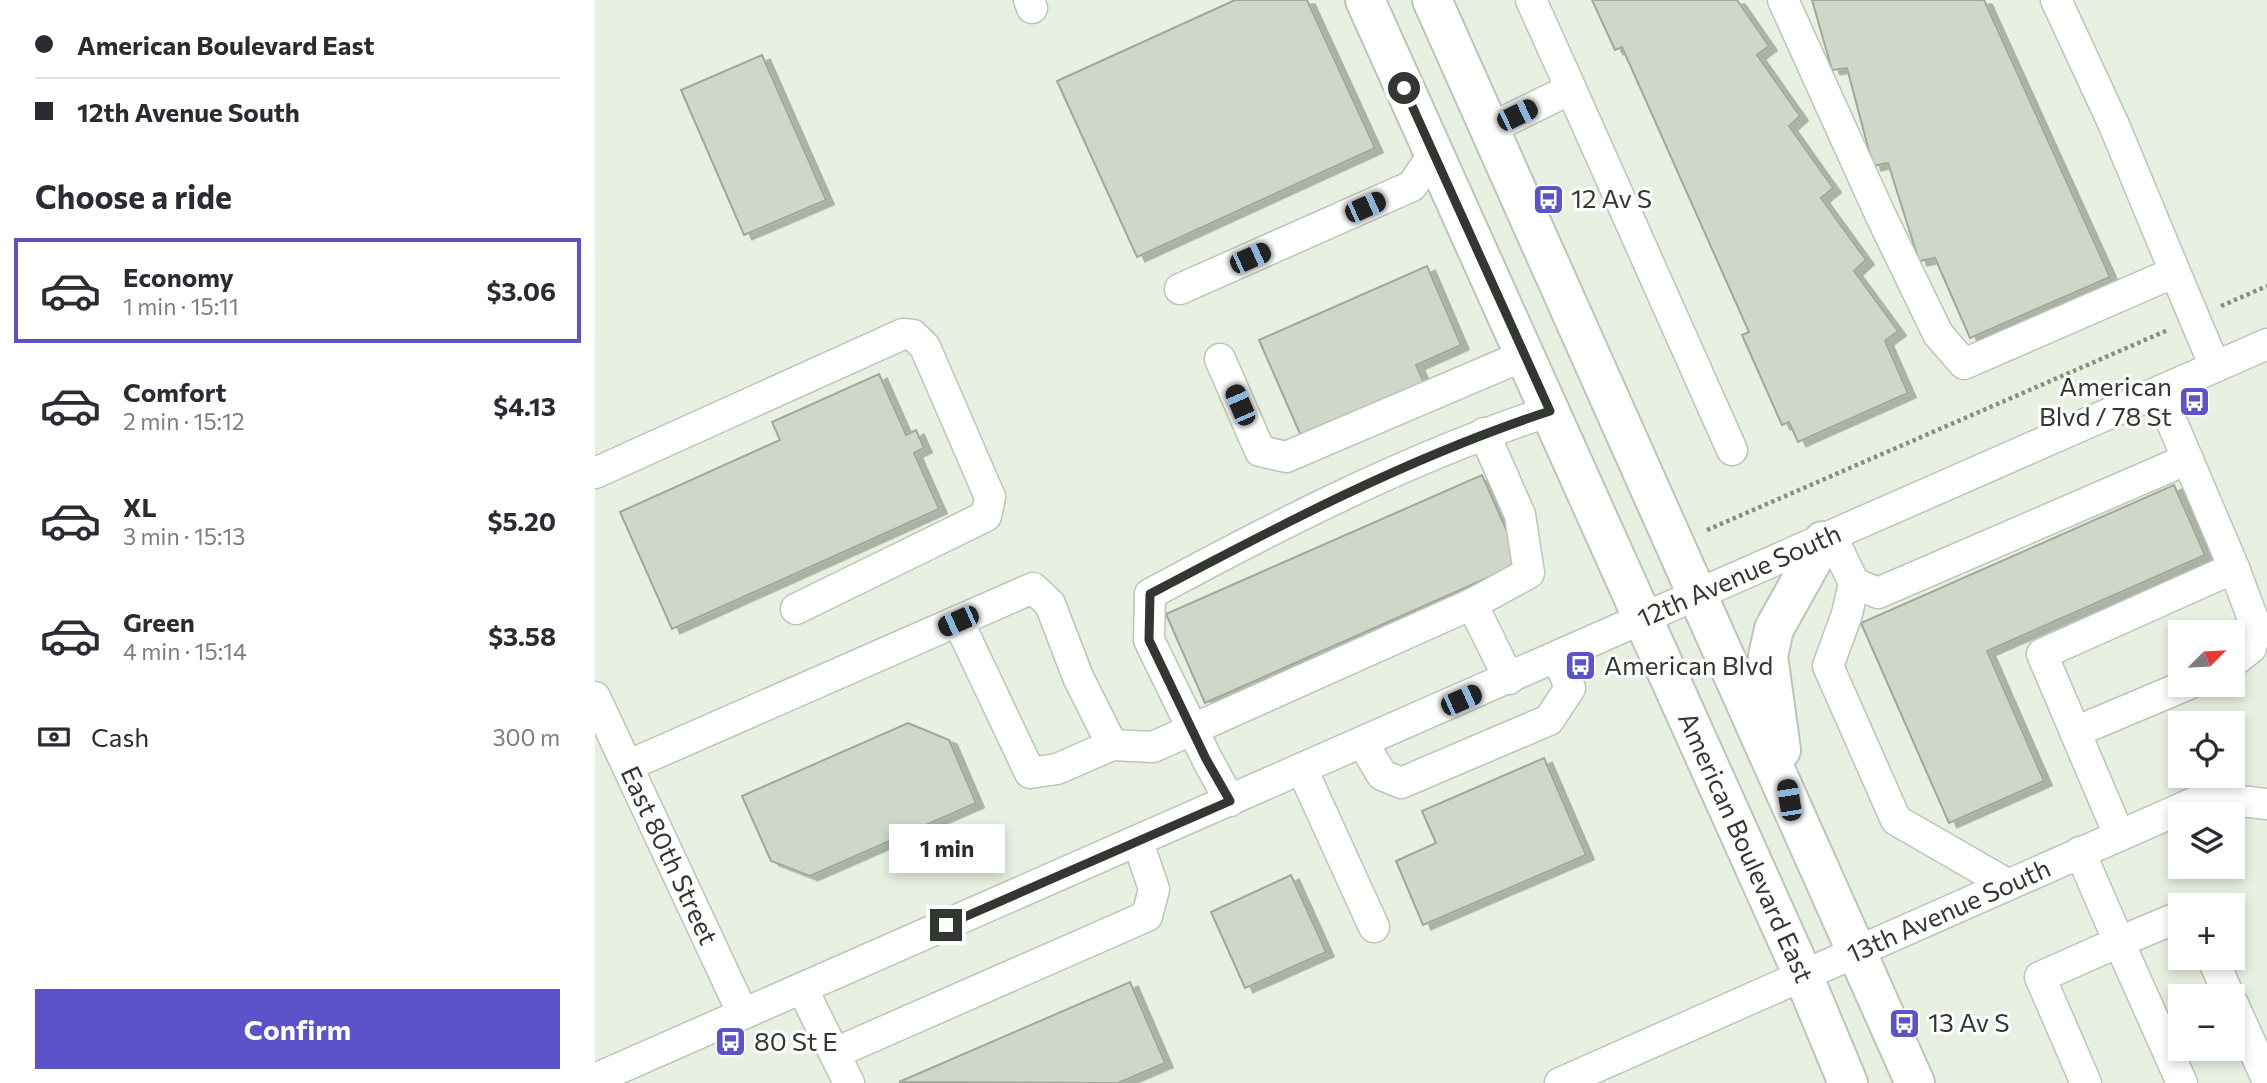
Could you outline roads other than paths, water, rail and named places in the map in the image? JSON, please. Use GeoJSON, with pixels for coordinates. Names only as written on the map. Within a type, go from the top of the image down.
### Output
{"type":"FeatureCollection","features":[{"type":"Feature","properties":{"kind":"main road","name":"American Boulevard East"},"geometry":{"type":"LineString","coordinates":[[1365,0],[1803,975],[1848,1083]]}},
{"type":"Feature","properties":{"kind":"main road"},"geometry":{"type":"LineString","coordinates":[[1432,0],[1915,1083]]}},
{"type":"Feature","properties":{"kind":"main road"},"geometry":{"type":"LineString","coordinates":[[1434,153],[1489,129]]}},
{"type":"Feature","properties":{"kind":"main road"},"geometry":{"type":"LineString","coordinates":[[1789,800],[1768,656],[1774,629],[1827,539]]}},
{"type":"Feature","properties":{"kind":"street"},"geometry":{"type":"LineString","coordinates":[[1531,0],[1732,450]]}},
{"type":"Feature","properties":{"kind":"street"},"geometry":{"type":"LineString","coordinates":[[1783,0],[1938,334],[1964,364],[2175,272]]}},
{"type":"Feature","properties":{"kind":"street"},"geometry":{"type":"LineString","coordinates":[[2056,0],[2114,125],[2215,367]]}},
{"type":"Feature","properties":{"kind":"street"},"geometry":{"type":"LineString","coordinates":[[1489,129],[1571,89]]}},
{"type":"Feature","properties":{"kind":"street"},"geometry":{"type":"LineString","coordinates":[[1180,289],[1412,186],[1434,153]]}},
{"type":"Feature","properties":{"kind":"street"},"geometry":{"type":"LineString","coordinates":[[595,473],[903,334],[913,335],[925,347],[990,497],[986,516],[796,609]]}},
{"type":"Feature","properties":{"kind":"street","name":"12th Avenue South"},"geometry":{"type":"LineString","coordinates":[[595,1079],[2267,344]]}},
{"type":"Feature","properties":{"kind":"street"},"geometry":{"type":"LineString","coordinates":[[1220,359],[1260,451],[1286,457],[1525,355]]}},
{"type":"Feature","properties":{"kind":"street"},"geometry":{"type":"LineString","coordinates":[[2159,392],[2234,568],[2256,627],[2251,648],[2245,653]]}},
{"type":"Feature","properties":{"kind":"street"},"geometry":{"type":"LineString","coordinates":[[1230,801],[1149,640],[1150,594],[1300,514],[1484,433],[1550,411]]}},
{"type":"Feature","properties":{"kind":"street"},"geometry":{"type":"LineString","coordinates":[[958,621],[1030,772],[1057,769],[1112,745],[1153,747],[1472,604],[1529,573],[1520,515],[1484,433]]}},
{"type":"Feature","properties":{"kind":"street"},"geometry":{"type":"LineString","coordinates":[[1827,539],[1854,583],[1878,593],[2188,459]]}},
{"type":"Feature","properties":{"kind":"street"},"geometry":{"type":"LineString","coordinates":[[2119,835],[2042,654],[2234,568]]}},
{"type":"Feature","properties":{"kind":"street"},"geometry":{"type":"LineString","coordinates":[[1854,583],[1847,614],[1828,666],[1896,820],[2007,884]]}},
{"type":"Feature","properties":{"kind":"street"},"geometry":{"type":"LineString","coordinates":[[627,766],[1033,588],[1050,604],[1078,677],[1112,745]]}},
{"type":"Feature","properties":{"kind":"street"},"geometry":{"type":"LineString","coordinates":[[1472,604],[1509,679]]}},
{"type":"Feature","properties":{"kind":"street"},"geometry":{"type":"LineString","coordinates":[[1363,743],[1381,775],[1401,783],[1549,720],[1570,688],[1557,657]]}},
{"type":"Feature","properties":{"kind":"street"},"geometry":{"type":"LineString","coordinates":[[2075,732],[2168,693]]}},
{"type":"Feature","properties":{"kind":"street","name":"East 80th Street"},"geometry":{"type":"LineString","coordinates":[[595,697],[743,1014]]}},
{"type":"Feature","properties":{"kind":"street"},"geometry":{"type":"LineString","coordinates":[[1303,769],[1374,927]]}},
{"type":"Feature","properties":{"kind":"street","name":"13th Avenue South"},"geometry":{"type":"LineString","coordinates":[[1560,1083],[1605,1074],[1803,975],[2207,797],[2267,804]]}},
{"type":"Feature","properties":{"kind":"street"},"geometry":{"type":"LineString","coordinates":[[835,1053],[1147,916],[1154,890],[1138,842]]}},
{"type":"Feature","properties":{"kind":"street"},"geometry":{"type":"LineString","coordinates":[[2080,852],[2182,1083]]}},
{"type":"Feature","properties":{"kind":"street"},"geometry":{"type":"LineString","coordinates":[[2086,1083],[2040,977],[2168,921]]}},
{"type":"Feature","properties":{"kind":"street"},"geometry":{"type":"LineString","coordinates":[[803,988],[849,1083]]}},
{"type":"Feature","properties":{"kind":"street"},"geometry":{"type":"LineString","coordinates":[[2245,1030],[2267,1079]]}},
{"type":"Feature","properties":{"kind":"place","name":"12 Av S"},"geometry":{"type":"Point","coordinates":[1548,199]}},
{"type":"Feature","properties":{"kind":"place","name":"American Blvd / 78 St"},"geometry":{"type":"Point","coordinates":[2195,402]}},
{"type":"Feature","properties":{"kind":"place","name":"American Blvd"},"geometry":{"type":"Point","coordinates":[1581,666]}},
{"type":"Feature","properties":{"kind":"place","name":"13 Av S"},"geometry":{"type":"Point","coordinates":[1905,1023]}},
{"type":"Feature","properties":{"kind":"place","name":"80 St E"},"geometry":{"type":"Point","coordinates":[731,1042]}}]}
